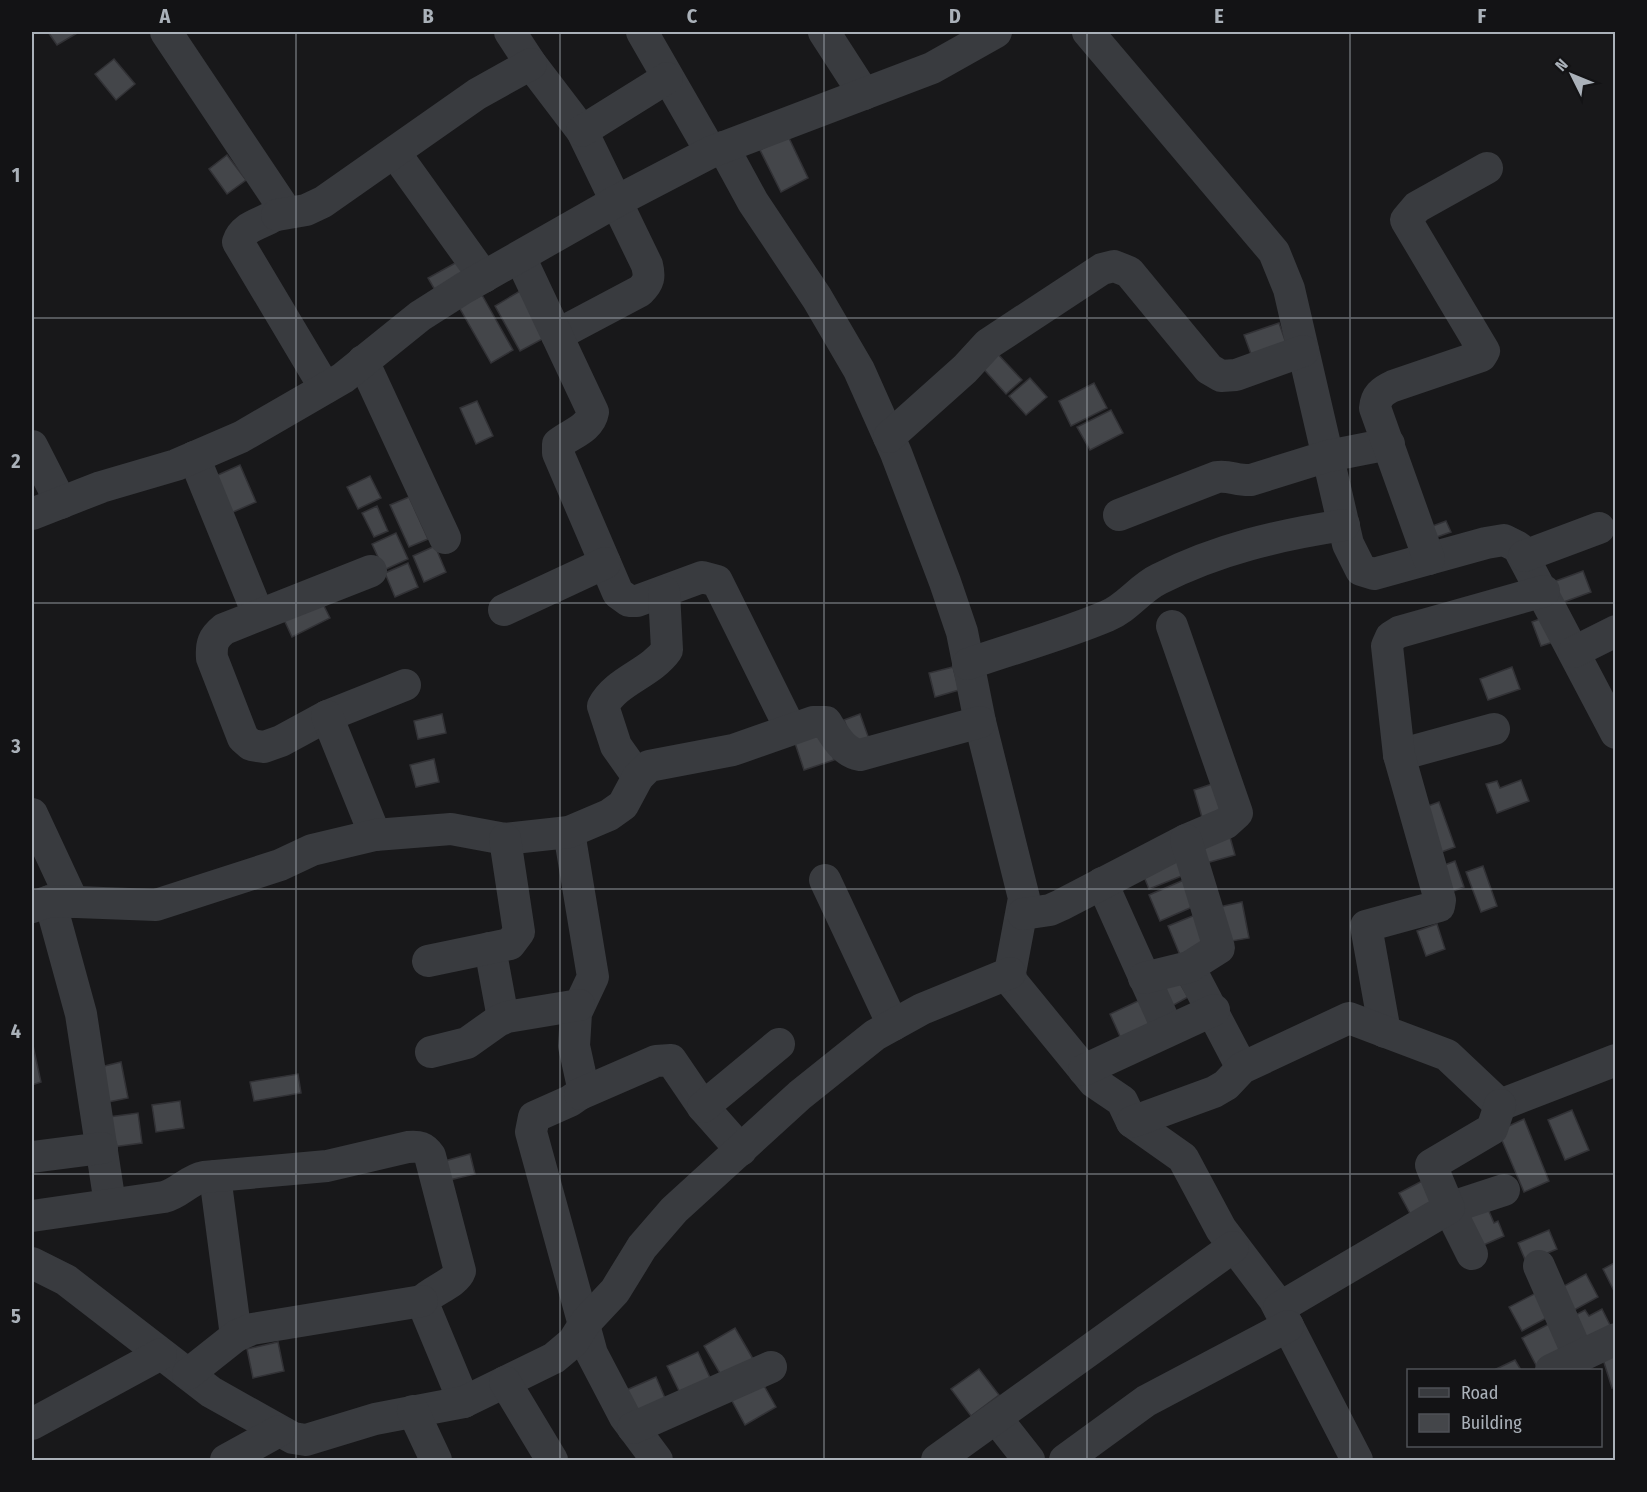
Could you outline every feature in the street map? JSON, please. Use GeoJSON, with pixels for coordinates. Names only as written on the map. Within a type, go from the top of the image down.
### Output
{"type":"FeatureCollection","features":[{"type":"Feature","properties":{"kind":"street"},"geometry":{"type":"LineString","coordinates":[[166,32],[281,204],[281,210],[277,215]]}},
{"type":"Feature","properties":{"kind":"street"},"geometry":{"type":"LineString","coordinates":[[510,32],[531,64],[582,131],[617,201],[650,276],[647,284],[640,291],[557,335]]}},
{"type":"Feature","properties":{"kind":"street"},"geometry":{"type":"LineString","coordinates":[[642,32],[667,78],[817,298],[846,347],[889,437],[930,540],[962,632],[980,722],[1024,898],[1011,973],[1012,982],[1094,1082],[1122,1101],[1132,1122],[1183,1158],[1233,1247],[1261,1280],[1283,1317],[1357,1461]]}},
{"type":"Feature","properties":{"kind":"street"},"geometry":{"type":"LineString","coordinates":[[824,32],[864,94]]}},
{"type":"Feature","properties":{"kind":"street"},"geometry":{"type":"LineString","coordinates":[[32,514],[194,457],[241,437],[325,388],[420,316],[617,201],[717,149],[932,68],[996,32]]}},
{"type":"Feature","properties":{"kind":"street"},"geometry":{"type":"LineString","coordinates":[[1088,32],[1274,252],[1289,289],[1352,558],[1360,570],[1374,574],[1504,540],[1518,547],[1613,721]]}},
{"type":"Feature","properties":{"kind":"street"},"geometry":{"type":"LineString","coordinates":[[325,388],[238,242],[246,230],[277,215],[306,210],[323,202],[477,94],[531,64]]}},
{"type":"Feature","properties":{"kind":"street"},"geometry":{"type":"LineString","coordinates":[[582,131],[667,78]]}},
{"type":"Feature","properties":{"kind":"street"},"geometry":{"type":"LineString","coordinates":[[395,153],[484,277]]}},
{"type":"Feature","properties":{"kind":"street"},"geometry":{"type":"LineString","coordinates":[[1429,559],[1375,408],[1380,394],[1393,386],[1481,357],[1484,351],[1406,220],[1417,207],[1486,168]]}},
{"type":"Feature","properties":{"kind":"street"},"geometry":{"type":"LineString","coordinates":[[519,257],[594,412],[592,420],[585,427],[558,444],[559,461],[622,598],[637,601],[702,577],[717,581],[790,728]]}},
{"type":"Feature","properties":{"kind":"street"},"geometry":{"type":"LineString","coordinates":[[889,437],[965,369],[988,344],[1102,269],[1114,266],[1129,272],[1209,369],[1221,376],[1236,375],[1304,351]]}},
{"type":"Feature","properties":{"kind":"street"},"geometry":{"type":"LineString","coordinates":[[363,361],[445,538]]}},
{"type":"Feature","properties":{"kind":"street"},"geometry":{"type":"LineString","coordinates":[[1119,515],[1217,477],[1225,475],[1241,481],[1251,480],[1328,456],[1389,444]]}},
{"type":"Feature","properties":{"kind":"street"},"geometry":{"type":"LineString","coordinates":[[32,446],[61,503]]}},
{"type":"Feature","properties":{"kind":"street"},"geometry":{"type":"LineString","coordinates":[[194,457],[258,614]]}},
{"type":"Feature","properties":{"kind":"street"},"geometry":{"type":"LineString","coordinates":[[968,664],[1109,615],[1150,583],[1234,548],[1274,536],[1344,525]]}},
{"type":"Feature","properties":{"kind":"street"},"geometry":{"type":"LineString","coordinates":[[1524,556],[1599,528]]}},
{"type":"Feature","properties":{"kind":"street"},"geometry":{"type":"LineString","coordinates":[[504,610],[604,563]]}},
{"type":"Feature","properties":{"kind":"street"},"geometry":{"type":"LineString","coordinates":[[371,571],[224,629],[214,637],[211,646],[212,658],[243,738],[251,745],[264,747],[281,741],[327,716],[405,685]]}},
{"type":"Feature","properties":{"kind":"street"},"geometry":{"type":"LineString","coordinates":[[1385,1032],[1365,926],[1438,906],[1440,900],[1400,755],[1387,646],[1391,637],[1399,632],[1544,591]]}},
{"type":"Feature","properties":{"kind":"street"},"geometry":{"type":"LineString","coordinates":[[638,777],[616,746],[603,706],[610,693],[648,670],[667,650],[664,592]]}},
{"type":"Feature","properties":{"kind":"street"},"geometry":{"type":"LineString","coordinates":[[1023,914],[1050,910],[1186,840],[1226,824],[1237,813],[1172,626]]}},
{"type":"Feature","properties":{"kind":"street"},"geometry":{"type":"LineString","coordinates":[[1574,652],[1616,631]]}},
{"type":"Feature","properties":{"kind":"street"},"geometry":{"type":"LineString","coordinates":[[327,716],[375,835]]}},
{"type":"Feature","properties":{"kind":"street"},"geometry":{"type":"LineString","coordinates":[[52,903],[156,905],[280,865],[312,850],[375,835],[451,829],[505,839],[569,832],[609,815],[623,805],[638,777],[649,766],[733,750],[790,728],[820,720],[826,722],[843,747],[851,754],[860,755],[980,722]]}},
{"type":"Feature","properties":{"kind":"street"},"geometry":{"type":"LineString","coordinates":[[1400,755],[1494,729]]}},
{"type":"Feature","properties":{"kind":"street"},"geometry":{"type":"LineString","coordinates":[[32,814],[81,1014],[110,1204]]}},
{"type":"Feature","properties":{"kind":"street"},"geometry":{"type":"LineString","coordinates":[[569,832],[593,976],[579,1005],[574,1046],[582,1079],[580,1094]]}},
{"type":"Feature","properties":{"kind":"street"},"geometry":{"type":"LineString","coordinates":[[429,961],[510,944],[519,932],[505,839]]}},
{"type":"Feature","properties":{"kind":"street"},"geometry":{"type":"LineString","coordinates":[[1144,978],[1189,966],[1219,948],[1186,840]]}},
{"type":"Feature","properties":{"kind":"street"},"geometry":{"type":"LineString","coordinates":[[825,880],[893,1025]]}},
{"type":"Feature","properties":{"kind":"street"},"geometry":{"type":"LineString","coordinates":[[1102,883],[1168,1030]]}},
{"type":"Feature","properties":{"kind":"street"},"geometry":{"type":"LineString","coordinates":[[490,948],[503,1018]]}},
{"type":"Feature","properties":{"kind":"street"},"geometry":{"type":"LineString","coordinates":[[1189,966],[1214,1010],[1242,1068]]}},
{"type":"Feature","properties":{"kind":"street"},"geometry":{"type":"LineString","coordinates":[[32,1263],[66,1280],[211,1392],[293,1438],[306,1440],[414,1411],[464,1402],[554,1358],[573,1342],[585,1323],[615,1291],[642,1247],[674,1210],[800,1095],[875,1035],[922,1009],[1011,973]]}},
{"type":"Feature","properties":{"kind":"street"},"geometry":{"type":"LineString","coordinates":[[431,1052],[467,1043],[503,1018],[579,1005]]}},
{"type":"Feature","properties":{"kind":"street"},"geometry":{"type":"LineString","coordinates":[[1084,1071],[1214,1010]]}},
{"type":"Feature","properties":{"kind":"street"},"geometry":{"type":"LineString","coordinates":[[1132,1122],[1214,1092],[1226,1085],[1242,1068],[1349,1018],[1447,1056],[1500,1105]]}},
{"type":"Feature","properties":{"kind":"street"},"geometry":{"type":"LineString","coordinates":[[703,1107],[778,1044]]}},
{"type":"Feature","properties":{"kind":"street"},"geometry":{"type":"LineString","coordinates":[[651,1459],[595,1362],[531,1124],[541,1111],[664,1059],[671,1060],[677,1066],[703,1107],[741,1150]]}},
{"type":"Feature","properties":{"kind":"street"},"geometry":{"type":"LineString","coordinates":[[1500,1105],[1616,1060]]}},
{"type":"Feature","properties":{"kind":"street"},"geometry":{"type":"LineString","coordinates":[[1472,1254],[1431,1165],[1492,1129],[1500,1105]]}},
{"type":"Feature","properties":{"kind":"street"},"geometry":{"type":"LineString","coordinates":[[32,1216],[164,1197],[178,1191],[193,1179],[327,1166],[408,1147],[418,1146],[425,1149],[430,1156],[460,1271],[451,1282],[433,1290],[422,1301],[252,1329],[236,1336],[188,1374]]}},
{"type":"Feature","properties":{"kind":"street"},"geometry":{"type":"LineString","coordinates":[[32,1157],[102,1148]]}},
{"type":"Feature","properties":{"kind":"street"},"geometry":{"type":"LineString","coordinates":[[215,1176],[236,1336]]}},
{"type":"Feature","properties":{"kind":"street"},"geometry":{"type":"LineString","coordinates":[[1065,1461],[1155,1395],[1283,1317],[1449,1208],[1504,1190]]}},
{"type":"Feature","properties":{"kind":"street"},"geometry":{"type":"LineString","coordinates":[[937,1461],[1233,1247]]}},
{"type":"Feature","properties":{"kind":"street"},"geometry":{"type":"LineString","coordinates":[[1539,1266],[1579,1357]]}},
{"type":"Feature","properties":{"kind":"street"},"geometry":{"type":"LineString","coordinates":[[422,1301],[464,1402]]}},
{"type":"Feature","properties":{"kind":"street"},"geometry":{"type":"LineString","coordinates":[[1555,1369],[1616,1339]]}},
{"type":"Feature","properties":{"kind":"street"},"geometry":{"type":"LineString","coordinates":[[32,1424],[161,1354]]}},
{"type":"Feature","properties":{"kind":"street"},"geometry":{"type":"LineString","coordinates":[[633,1428],[771,1367]]}},
{"type":"Feature","properties":{"kind":"street"},"geometry":{"type":"LineString","coordinates":[[505,1382],[552,1461]]}},
{"type":"Feature","properties":{"kind":"street"},"geometry":{"type":"LineString","coordinates":[[414,1411],[436,1461]]}},
{"type":"Feature","properties":{"kind":"street"},"geometry":{"type":"LineString","coordinates":[[996,1418],[1029,1461]]}},
{"type":"Feature","properties":{"kind":"street"},"geometry":{"type":"LineString","coordinates":[[243,1456],[279,1431]]}},
{"type":"Feature","properties":{"kind":"building"},"geometry":{"type":"Polygon","coordinates":[[[48,32],[79,32],[57,45],[48,32]]]}},
{"type":"Feature","properties":{"kind":"building"},"geometry":{"type":"Polygon","coordinates":[[[114,59],[135,84],[116,100],[95,74],[114,59]]]}},
{"type":"Feature","properties":{"kind":"building"},"geometry":{"type":"Polygon","coordinates":[[[788,136],[808,178],[781,192],[760,150],[788,136]]]}},
{"type":"Feature","properties":{"kind":"building"},"geometry":{"type":"Polygon","coordinates":[[[227,155],[246,180],[227,194],[209,169],[227,155]]]}},
{"type":"Feature","properties":{"kind":"building"},"geometry":{"type":"Polygon","coordinates":[[[457,262],[468,280],[439,297],[428,278],[457,262]]]}},
{"type":"Feature","properties":{"kind":"building"},"geometry":{"type":"Polygon","coordinates":[[[520,291],[546,337],[520,351],[495,306],[520,291]]]}},
{"type":"Feature","properties":{"kind":"building"},"geometry":{"type":"Polygon","coordinates":[[[482,295],[513,350],[491,363],[459,307],[482,295]]]}},
{"type":"Feature","properties":{"kind":"building"},"geometry":{"type":"Polygon","coordinates":[[[1279,323],[1286,343],[1251,354],[1244,335],[1279,323]]]}},
{"type":"Feature","properties":{"kind":"building"},"geometry":{"type":"Polygon","coordinates":[[[995,351],[1022,380],[1006,394],[980,365],[995,351]]]}},
{"type":"Feature","properties":{"kind":"building"},"geometry":{"type":"Polygon","coordinates":[[[1030,378],[1047,397],[1026,415],[1009,396],[1030,378]]]}},
{"type":"Feature","properties":{"kind":"building"},"geometry":{"type":"Polygon","coordinates":[[[1094,383],[1107,408],[1071,426],[1059,401],[1094,383]]]}},
{"type":"Feature","properties":{"kind":"building"},"geometry":{"type":"Polygon","coordinates":[[[477,401],[493,436],[476,444],[460,408],[477,401]]]}},
{"type":"Feature","properties":{"kind":"building"},"geometry":{"type":"Polygon","coordinates":[[[1111,410],[1123,433],[1090,450],[1077,427],[1111,410]]]}},
{"type":"Feature","properties":{"kind":"building"},"geometry":{"type":"Polygon","coordinates":[[[240,465],[256,502],[224,516],[209,479],[240,465]]]}},
{"type":"Feature","properties":{"kind":"building"},"geometry":{"type":"Polygon","coordinates":[[[370,476],[381,498],[358,509],[347,487],[370,476]]]}},
{"type":"Feature","properties":{"kind":"building"},"geometry":{"type":"Polygon","coordinates":[[[409,497],[428,539],[409,547],[390,505],[409,497]]]}},
{"type":"Feature","properties":{"kind":"building"},"geometry":{"type":"Polygon","coordinates":[[[377,506],[388,531],[374,537],[362,513],[377,506]]]}},
{"type":"Feature","properties":{"kind":"building"},"geometry":{"type":"Polygon","coordinates":[[[1446,521],[1451,532],[1434,538],[1430,527],[1446,521]]]}},
{"type":"Feature","properties":{"kind":"building"},"geometry":{"type":"Polygon","coordinates":[[[396,533],[408,559],[384,570],[372,544],[396,533]]]}},
{"type":"Feature","properties":{"kind":"building"},"geometry":{"type":"Polygon","coordinates":[[[435,546],[446,572],[424,582],[413,556],[435,546]]]}},
{"type":"Feature","properties":{"kind":"building"},"geometry":{"type":"Polygon","coordinates":[[[408,563],[418,587],[395,597],[385,573],[408,563]]]}},
{"type":"Feature","properties":{"kind":"building"},"geometry":{"type":"Polygon","coordinates":[[[1583,571],[1591,592],[1561,603],[1553,582],[1583,571]]]}},
{"type":"Feature","properties":{"kind":"building"},"geometry":{"type":"Polygon","coordinates":[[[318,594],[330,618],[292,637],[281,613],[318,594]]]}},
{"type":"Feature","properties":{"kind":"building"},"geometry":{"type":"Polygon","coordinates":[[[1550,615],[1559,640],[1541,646],[1532,622],[1550,615]]]}},
{"type":"Feature","properties":{"kind":"building"},"geometry":{"type":"Polygon","coordinates":[[[953,667],[959,690],[935,697],[929,673],[953,667]]]}},
{"type":"Feature","properties":{"kind":"building"},"geometry":{"type":"Polygon","coordinates":[[[1512,667],[1520,689],[1488,700],[1480,679],[1512,667]]]}},
{"type":"Feature","properties":{"kind":"building"},"geometry":{"type":"Polygon","coordinates":[[[442,714],[446,733],[418,739],[414,721],[442,714]]]}},
{"type":"Feature","properties":{"kind":"building"},"geometry":{"type":"Polygon","coordinates":[[[860,714],[869,739],[854,745],[844,720],[860,714]]]}},
{"type":"Feature","properties":{"kind":"building"},"geometry":{"type":"Polygon","coordinates":[[[823,724],[834,760],[804,770],[792,734],[823,724]]]}},
{"type":"Feature","properties":{"kind":"building"},"geometry":{"type":"Polygon","coordinates":[[[434,759],[439,782],[416,787],[410,765],[434,759]]]}},
{"type":"Feature","properties":{"kind":"building"},"geometry":{"type":"Polygon","coordinates":[[[1521,780],[1529,801],[1497,813],[1486,784],[1497,781],[1500,788],[1521,780]]]}},
{"type":"Feature","properties":{"kind":"building"},"geometry":{"type":"Polygon","coordinates":[[[1221,781],[1232,816],[1204,824],[1194,790],[1221,781]]]}},
{"type":"Feature","properties":{"kind":"building"},"geometry":{"type":"Polygon","coordinates":[[[1439,802],[1455,847],[1436,854],[1420,809],[1439,802]]]}},
{"type":"Feature","properties":{"kind":"building"},"geometry":{"type":"Polygon","coordinates":[[[1228,830],[1235,855],[1199,865],[1193,840],[1228,830]]]}},
{"type":"Feature","properties":{"kind":"building"},"geometry":{"type":"Polygon","coordinates":[[[1181,853],[1189,873],[1149,889],[1141,869],[1181,853]]]}},
{"type":"Feature","properties":{"kind":"building"},"geometry":{"type":"Polygon","coordinates":[[[1455,861],[1464,887],[1446,894],[1437,868],[1455,861]]]}},
{"type":"Feature","properties":{"kind":"building"},"geometry":{"type":"Polygon","coordinates":[[[1483,866],[1497,906],[1481,912],[1466,872],[1483,866]]]}},
{"type":"Feature","properties":{"kind":"building"},"geometry":{"type":"Polygon","coordinates":[[[1186,879],[1197,905],[1160,921],[1149,895],[1186,879]]]}},
{"type":"Feature","properties":{"kind":"building"},"geometry":{"type":"Polygon","coordinates":[[[1242,902],[1249,938],[1226,942],[1219,907],[1242,902]]]}},
{"type":"Feature","properties":{"kind":"building"},"geometry":{"type":"Polygon","coordinates":[[[1195,915],[1208,950],[1182,960],[1168,926],[1195,915]]]}},
{"type":"Feature","properties":{"kind":"building"},"geometry":{"type":"Polygon","coordinates":[[[1437,924],[1445,949],[1426,956],[1417,931],[1437,924]]]}},
{"type":"Feature","properties":{"kind":"building"},"geometry":{"type":"Polygon","coordinates":[[[1174,973],[1188,997],[1163,1011],[1149,987],[1174,973]]]}},
{"type":"Feature","properties":{"kind":"building"},"geometry":{"type":"Polygon","coordinates":[[[1140,1000],[1153,1030],[1123,1043],[1110,1014],[1140,1000]]]}},
{"type":"Feature","properties":{"kind":"building"},"geometry":{"type":"Polygon","coordinates":[[[32,1041],[41,1082],[32,1085],[32,1041]]]}},
{"type":"Feature","properties":{"kind":"building"},"geometry":{"type":"Polygon","coordinates":[[[121,1062],[128,1098],[103,1103],[96,1068],[121,1062]]]}},
{"type":"Feature","properties":{"kind":"building"},"geometry":{"type":"Polygon","coordinates":[[[298,1074],[301,1093],[254,1101],[250,1082],[298,1074]]]}},
{"type":"Feature","properties":{"kind":"building"},"geometry":{"type":"Polygon","coordinates":[[[180,1101],[184,1128],[156,1132],[152,1105],[180,1101]]]}},
{"type":"Feature","properties":{"kind":"building"},"geometry":{"type":"Polygon","coordinates":[[[1572,1110],[1589,1150],[1565,1160],[1548,1120],[1572,1110]]]}},
{"type":"Feature","properties":{"kind":"building"},"geometry":{"type":"Polygon","coordinates":[[[138,1113],[142,1143],[105,1148],[101,1118],[138,1113]]]}},
{"type":"Feature","properties":{"kind":"building"},"geometry":{"type":"Polygon","coordinates":[[[1524,1119],[1549,1181],[1524,1192],[1498,1131],[1524,1119]]]}},
{"type":"Feature","properties":{"kind":"building"},"geometry":{"type":"Polygon","coordinates":[[[470,1154],[475,1174],[441,1182],[437,1163],[470,1154]]]}},
{"type":"Feature","properties":{"kind":"building"},"geometry":{"type":"Polygon","coordinates":[[[1424,1180],[1437,1206],[1413,1219],[1399,1193],[1424,1180]]]}},
{"type":"Feature","properties":{"kind":"building"},"geometry":{"type":"Polygon","coordinates":[[[1488,1209],[1494,1223],[1498,1221],[1504,1236],[1479,1247],[1464,1212],[1488,1209]]]}},
{"type":"Feature","properties":{"kind":"building"},"geometry":{"type":"Polygon","coordinates":[[[1549,1230],[1557,1249],[1526,1262],[1518,1243],[1549,1230]]]}},
{"type":"Feature","properties":{"kind":"building"},"geometry":{"type":"Polygon","coordinates":[[[1616,1262],[1616,1293],[1615,1293],[1603,1269],[1616,1262]]]}},
{"type":"Feature","properties":{"kind":"building"},"geometry":{"type":"Polygon","coordinates":[[[1586,1274],[1598,1297],[1567,1314],[1555,1291],[1586,1274]]]}},
{"type":"Feature","properties":{"kind":"building"},"geometry":{"type":"Polygon","coordinates":[[[1542,1290],[1554,1314],[1522,1331],[1509,1307],[1542,1290]]]}},
{"type":"Feature","properties":{"kind":"building"},"geometry":{"type":"Polygon","coordinates":[[[1602,1309],[1612,1329],[1580,1346],[1566,1320],[1585,1310],[1589,1316],[1602,1309]]]}},
{"type":"Feature","properties":{"kind":"building"},"geometry":{"type":"Polygon","coordinates":[[[1551,1323],[1566,1352],[1537,1367],[1522,1338],[1551,1323]]]}},
{"type":"Feature","properties":{"kind":"building"},"geometry":{"type":"Polygon","coordinates":[[[735,1328],[756,1364],[725,1382],[704,1346],[735,1328]]]}},
{"type":"Feature","properties":{"kind":"building"},"geometry":{"type":"Polygon","coordinates":[[[278,1342],[284,1371],[253,1378],[247,1349],[278,1342]]]}},
{"type":"Feature","properties":{"kind":"building"},"geometry":{"type":"Polygon","coordinates":[[[1616,1349],[1616,1387],[1612,1388],[1601,1353],[1616,1349]]]}},
{"type":"Feature","properties":{"kind":"building"},"geometry":{"type":"Polygon","coordinates":[[[698,1352],[713,1384],[683,1399],[667,1366],[698,1352]]]}},
{"type":"Feature","properties":{"kind":"building"},"geometry":{"type":"Polygon","coordinates":[[[1515,1360],[1520,1369],[1496,1369],[1515,1360]]]}},
{"type":"Feature","properties":{"kind":"building"},"geometry":{"type":"Polygon","coordinates":[[[979,1369],[999,1395],[971,1416],[951,1389],[979,1369]]]}},
{"type":"Feature","properties":{"kind":"building"},"geometry":{"type":"Polygon","coordinates":[[[656,1377],[668,1405],[634,1420],[622,1392],[656,1377]]]}},
{"type":"Feature","properties":{"kind":"building"},"geometry":{"type":"Polygon","coordinates":[[[762,1382],[776,1407],[745,1425],[731,1399],[762,1382]]]}}]}
